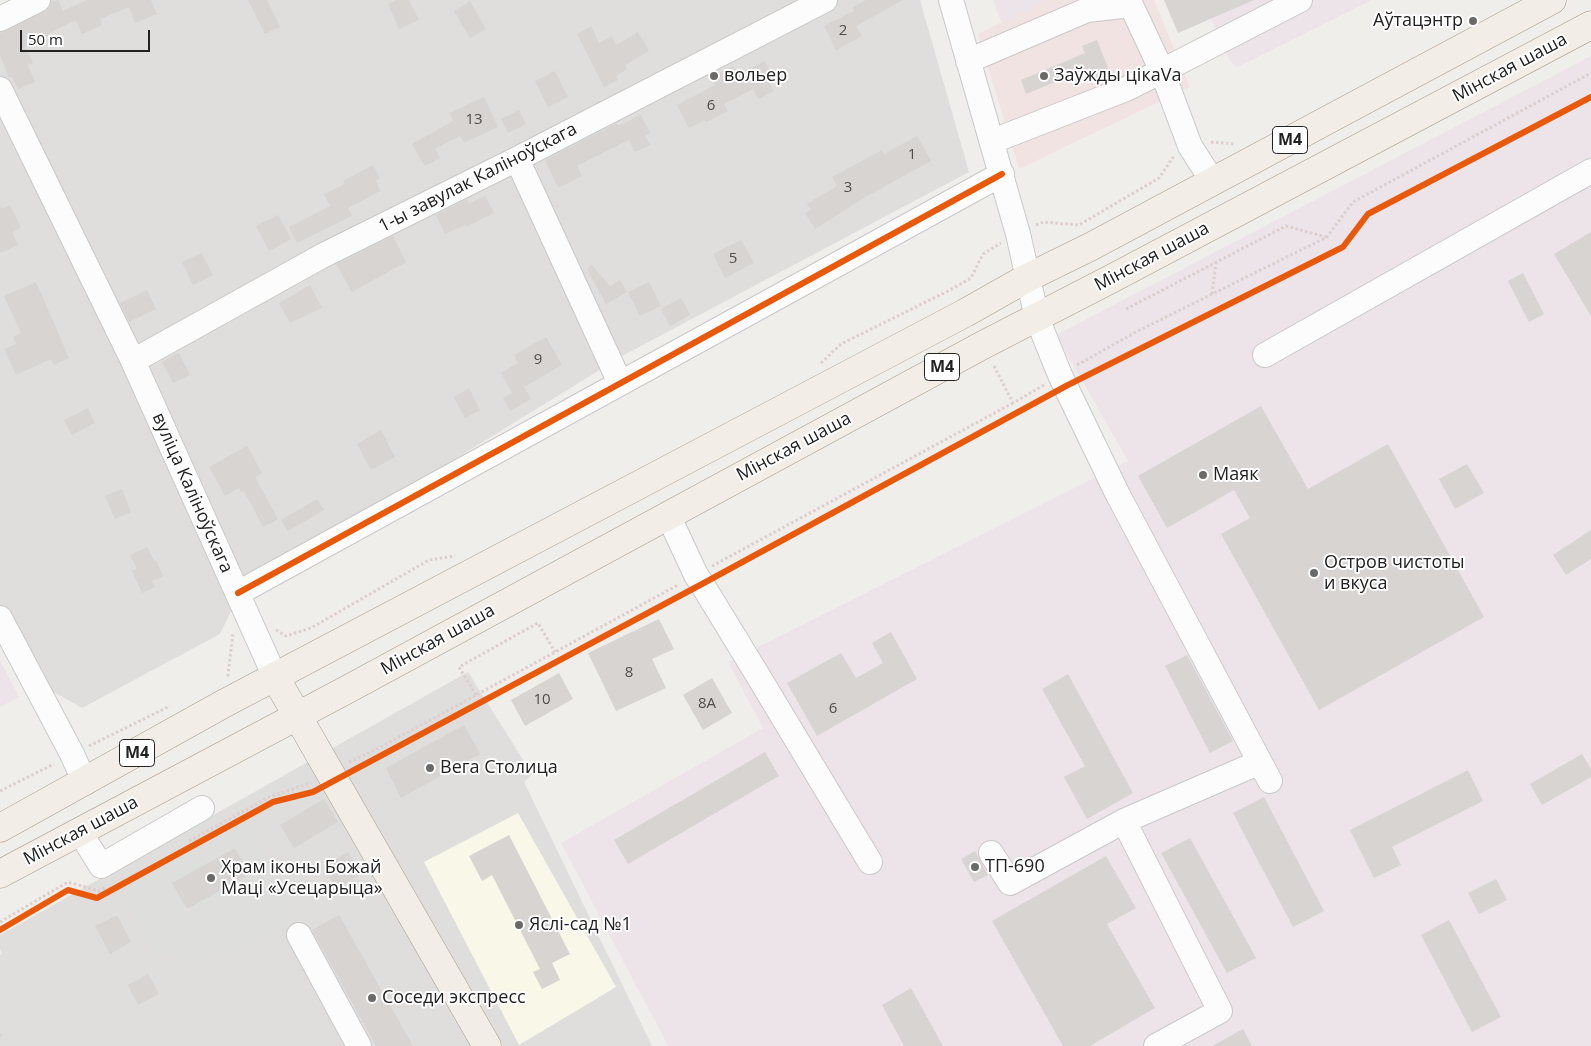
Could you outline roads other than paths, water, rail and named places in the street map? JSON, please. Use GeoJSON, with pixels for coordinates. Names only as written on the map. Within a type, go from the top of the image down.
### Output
{"type":"FeatureCollection","features":[{"type":"Feature","properties":{"kind":"main road","name":"М4"},"geometry":{"type":"LineString","coordinates":[[0,828],[275,677],[931,331],[1027,278],[1092,246],[1552,0]]}},
{"type":"Feature","properties":{"kind":"main road","name":"Мінская шаша"},"geometry":{"type":"LineString","coordinates":[[0,874],[296,717],[983,345],[1591,25]]}},
{"type":"Feature","properties":{"kind":"main road","name":"вуліца Каліноўскага"},"geometry":{"type":"LineString","coordinates":[[275,677],[296,717],[487,1046]]}},
{"type":"Feature","properties":{"kind":"street"},"geometry":{"type":"LineString","coordinates":[[0,19],[38,0]]}},
{"type":"Feature","properties":{"kind":"street","name":"1-ы завулак Каліноўскага"},"geometry":{"type":"LineString","coordinates":[[133,361],[322,256],[517,159],[825,0]]}},
{"type":"Feature","properties":{"kind":"street"},"geometry":{"type":"LineString","coordinates":[[952,0],[1002,174],[1037,318],[1060,375],[1117,493],[1265,771],[1124,821],[1010,883],[991,853]]}},
{"type":"Feature","properties":{"kind":"street"},"geometry":{"type":"LineString","coordinates":[[993,141],[1126,89],[1300,0]]}},
{"type":"Feature","properties":{"kind":"street"},"geometry":{"type":"LineString","coordinates":[[968,61],[1087,10],[1131,5],[1162,71],[1190,146],[1212,182]]}},
{"type":"Feature","properties":{"kind":"street","name":"вуліца Каліноўскага"},"geometry":{"type":"LineString","coordinates":[[0,89],[133,361],[275,677]]}},
{"type":"Feature","properties":{"kind":"street"},"geometry":{"type":"LineString","coordinates":[[517,159],[620,383]]}},
{"type":"Feature","properties":{"kind":"street"},"geometry":{"type":"LineString","coordinates":[[1265,354],[1591,171]]}},
{"type":"Feature","properties":{"kind":"street"},"geometry":{"type":"LineString","coordinates":[[238,593],[1002,174]]}},
{"type":"Feature","properties":{"kind":"street"},"geometry":{"type":"LineString","coordinates":[[668,515],[696,576],[870,862]]}},
{"type":"Feature","properties":{"kind":"street"},"geometry":{"type":"LineString","coordinates":[[0,618],[85,782]]}},
{"type":"Feature","properties":{"kind":"street"},"geometry":{"type":"LineString","coordinates":[[80,832],[101,866],[202,808]]}},
{"type":"Feature","properties":{"kind":"street"},"geometry":{"type":"LineString","coordinates":[[1124,821],[1220,1011],[1156,1046]]}},
{"type":"Feature","properties":{"kind":"street"},"geometry":{"type":"LineString","coordinates":[[300,936],[359,1046]]}},
{"type":"Feature","properties":{"kind":"place","name":"Аўтацэнтр"},"geometry":{"type":"Point","coordinates":[1473,21]}},
{"type":"Feature","properties":{"kind":"place","name":"вольер"},"geometry":{"type":"Point","coordinates":[714,76]}},
{"type":"Feature","properties":{"kind":"place","name":"Заўжды цікаVа"},"geometry":{"type":"Point","coordinates":[1044,76]}},
{"type":"Feature","properties":{"kind":"place","name":"Маяк"},"geometry":{"type":"Point","coordinates":[1203,475]}},
{"type":"Feature","properties":{"kind":"place","name":"Остров чистоты и вкуса"},"geometry":{"type":"Point","coordinates":[1314,573]}},
{"type":"Feature","properties":{"kind":"place","name":"Вега Столица"},"geometry":{"type":"Point","coordinates":[430,768]}},
{"type":"Feature","properties":{"kind":"place","name":"ТП-690"},"geometry":{"type":"Point","coordinates":[975,867]}},
{"type":"Feature","properties":{"kind":"place","name":"Храм іконы Божай Маці «Усецарыца»"},"geometry":{"type":"Point","coordinates":[211,878]}},
{"type":"Feature","properties":{"kind":"place","name":"Яслі-сад №1"},"geometry":{"type":"Point","coordinates":[519,925]}},
{"type":"Feature","properties":{"kind":"place","name":"Соседи экспресс"},"geometry":{"type":"Point","coordinates":[372,998]}}]}
